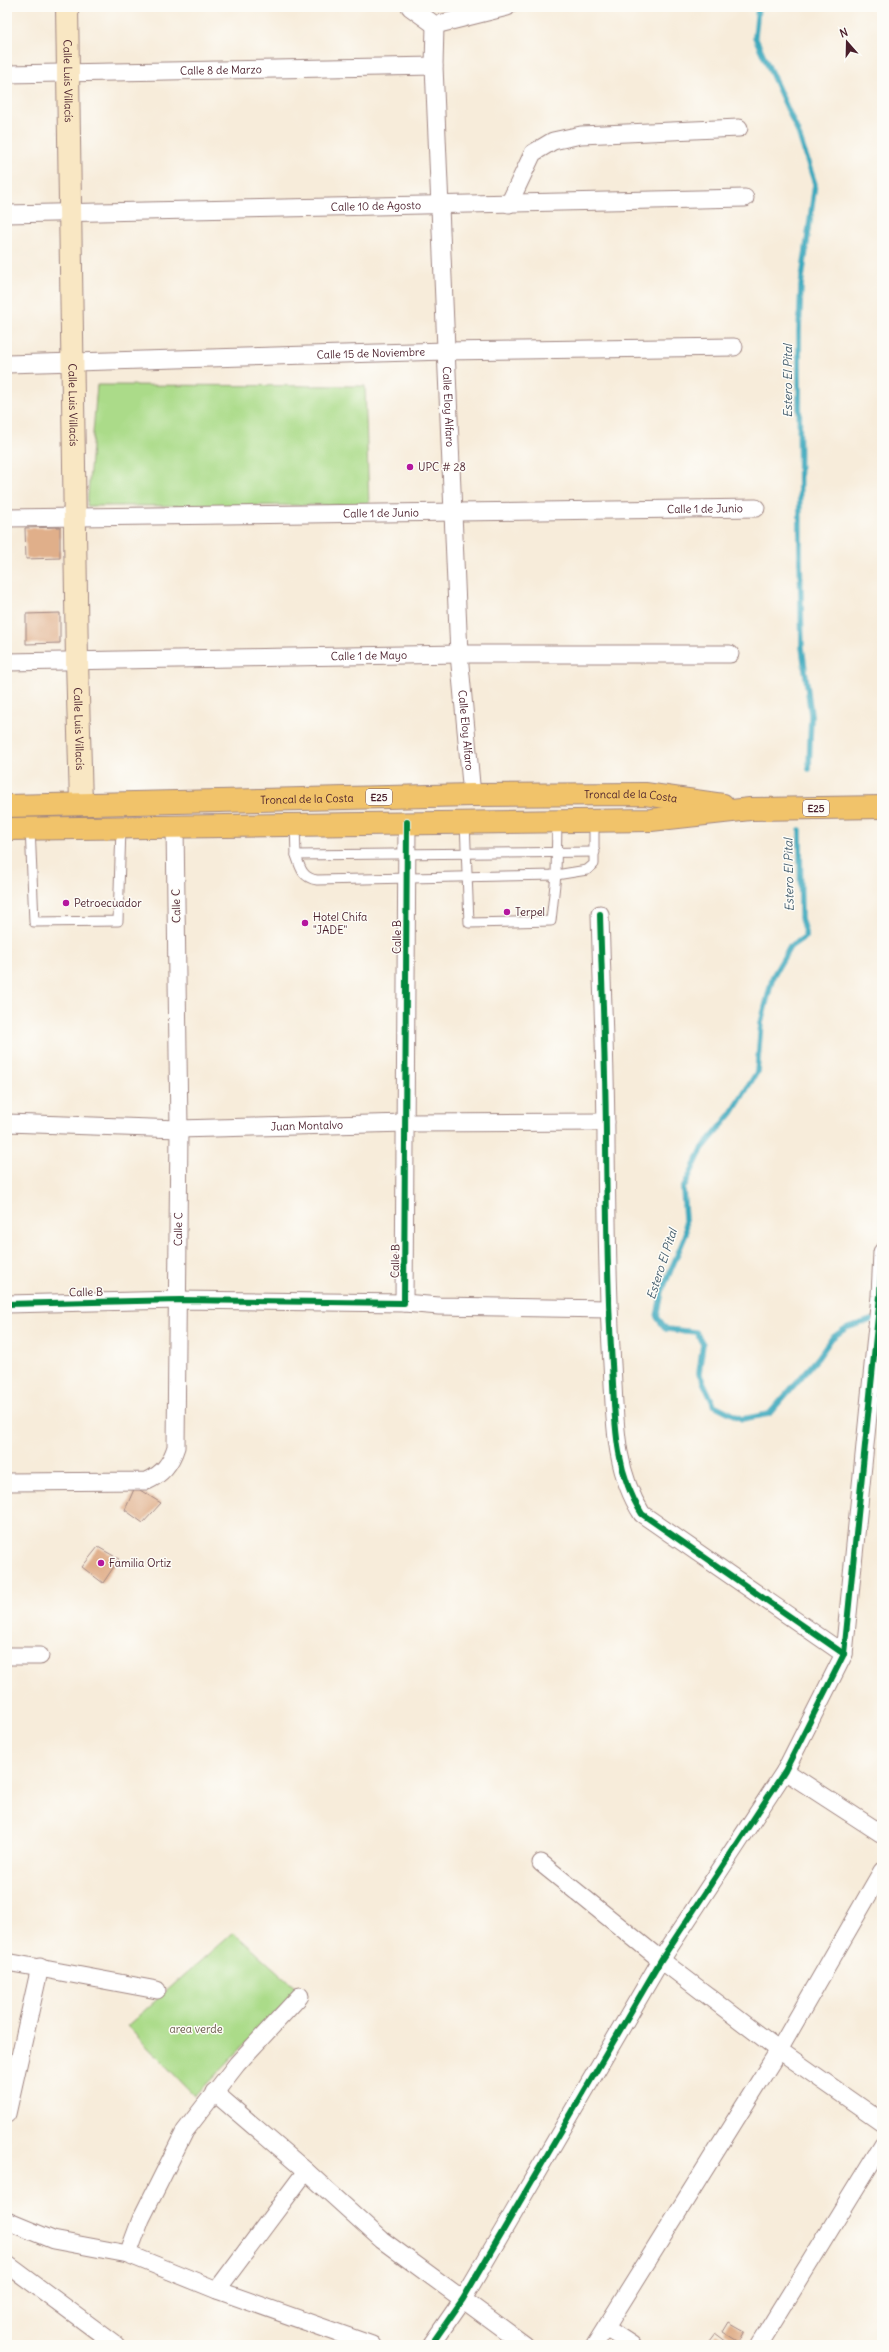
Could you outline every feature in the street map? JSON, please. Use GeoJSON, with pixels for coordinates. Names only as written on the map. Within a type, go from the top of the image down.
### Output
{"type":"FeatureCollection","features":[{"type":"Feature","properties":{"kind":"highway","name":"Troncal de la Costa"},"geometry":{"type":"LineString","coordinates":[[7,806],[81,803],[472,795],[645,794],[750,809]]}},
{"type":"Feature","properties":{"kind":"highway","name":"Troncal de la Costa"},"geometry":{"type":"LineString","coordinates":[[7,829],[30,830],[121,826],[295,825],[465,821],[557,822],[671,818],[750,809],[882,807]]}},
{"type":"Feature","properties":{"kind":"street","name":"Calle Luis Villacís"},"geometry":{"type":"LineString","coordinates":[[67,7],[74,517],[81,803]]}},
{"type":"Feature","properties":{"kind":"street"},"geometry":{"type":"LineString","coordinates":[[410,7],[435,25],[507,7]]}},
{"type":"Feature","properties":{"kind":"street","name":"Calle Eloy Alfaro"},"geometry":{"type":"LineString","coordinates":[[435,25],[434,66],[459,654],[472,795]]}},
{"type":"Feature","properties":{"kind":"street","name":"Calle 8 de Marzo"},"geometry":{"type":"LineString","coordinates":[[7,74],[434,66]]}},
{"type":"Feature","properties":{"kind":"street"},"geometry":{"type":"LineString","coordinates":[[509,204],[533,153],[553,141],[581,135],[739,128]]}},
{"type":"Feature","properties":{"kind":"street","name":"Calle 10 de Agosto"},"geometry":{"type":"LineString","coordinates":[[7,214],[440,206],[745,198]]}},
{"type":"Feature","properties":{"kind":"street","name":"Calle 15 de Noviembre"},"geometry":{"type":"LineString","coordinates":[[7,364],[446,351],[734,347]]}},
{"type":"Feature","properties":{"kind":"street","name":"Calle 1 de Junio"},"geometry":{"type":"LineString","coordinates":[[7,518],[756,508]]}},
{"type":"Feature","properties":{"kind":"street","name":"Calle 1 de Mayo"},"geometry":{"type":"LineString","coordinates":[[7,662],[77,662],[459,654],[730,654]]}},
{"type":"Feature","properties":{"kind":"street","name":"Calle B"},"geometry":{"type":"LineString","coordinates":[[7,1304],[179,1300],[404,1303],[407,822]]}},
{"type":"Feature","properties":{"kind":"street","name":"Calle C"},"geometry":{"type":"LineString","coordinates":[[7,1482],[146,1481],[163,1470],[172,1459],[176,1447],[179,1300],[179,1129],[175,826]]}},
{"type":"Feature","properties":{"kind":"street"},"geometry":{"type":"LineString","coordinates":[[600,914],[606,1122],[608,1309],[616,1441],[625,1480],[632,1498],[642,1514],[844,1654]]}},
{"type":"Feature","properties":{"kind":"street","name":"Juan Montalvo"},"geometry":{"type":"LineString","coordinates":[[7,1123],[179,1129],[406,1123],[606,1122]]}},
{"type":"Feature","properties":{"kind":"street"},"geometry":{"type":"LineString","coordinates":[[432,2345],[463,2300],[661,1960],[785,1771],[844,1654],[877,1378],[882,1252]]}},
{"type":"Feature","properties":{"kind":"street"},"geometry":{"type":"LineString","coordinates":[[404,1303],[439,1306],[608,1309]]}},
{"type":"Feature","properties":{"kind":"street"},"geometry":{"type":"LineString","coordinates":[[7,1656],[40,1656]]}},
{"type":"Feature","properties":{"kind":"street"},"geometry":{"type":"LineString","coordinates":[[785,1771],[882,1834]]}},
{"type":"Feature","properties":{"kind":"street"},"geometry":{"type":"LineString","coordinates":[[541,1863],[661,1960],[779,2050],[882,2122]]}},
{"type":"Feature","properties":{"kind":"street"},"geometry":{"type":"LineString","coordinates":[[595,2345],[633,2287],[779,2050],[882,1872]]}},
{"type":"Feature","properties":{"kind":"street"},"geometry":{"type":"LineString","coordinates":[[7,1962],[157,1990]]}},
{"type":"Feature","properties":{"kind":"street"},"geometry":{"type":"LineString","coordinates":[[7,2114],[40,1967]]}},
{"type":"Feature","properties":{"kind":"street"},"geometry":{"type":"LineString","coordinates":[[128,2254],[141,2220],[185,2131],[214,2092],[258,2040],[300,1996]]}},
{"type":"Feature","properties":{"kind":"street"},"geometry":{"type":"LineString","coordinates":[[214,2092],[306,2171],[382,2240],[525,2345]]}},
{"type":"Feature","properties":{"kind":"street"},"geometry":{"type":"LineString","coordinates":[[759,2345],[882,2145]]}},
{"type":"Feature","properties":{"kind":"street"},"geometry":{"type":"LineString","coordinates":[[217,2290],[306,2171]]}},
{"type":"Feature","properties":{"kind":"street"},"geometry":{"type":"LineString","coordinates":[[7,2221],[53,2240],[128,2254],[217,2290],[372,2345]]}},
{"type":"Feature","properties":{"kind":"street"},"geometry":{"type":"LineString","coordinates":[[7,2264],[97,2339],[116,2345]]}},
{"type":"Feature","properties":{"kind":"street"},"geometry":{"type":"LineString","coordinates":[[606,2328],[632,2345]]}},
{"type":"Feature","properties":{"kind":"lane"},"geometry":{"type":"LineString","coordinates":[[30,806],[34,922],[118,921],[121,826]]}},
{"type":"Feature","properties":{"kind":"lane"},"geometry":{"type":"LineString","coordinates":[[465,821],[466,878],[469,923],[551,921],[556,875],[557,822]]}},
{"type":"Feature","properties":{"kind":"lane"},"geometry":{"type":"LineString","coordinates":[[295,825],[296,855],[301,871],[311,879],[407,879],[556,875],[587,870],[594,864],[594,821]]}},
{"type":"Feature","properties":{"kind":"lane"},"geometry":{"type":"LineString","coordinates":[[296,855],[595,852]]}},
{"type":"Feature","properties":{"kind":"green space"},"geometry":{"type":"Polygon","coordinates":[[[97,385],[365,386],[369,505],[87,506],[97,385]]]}},
{"type":"Feature","properties":{"kind":"green space","name":"area verde"},"geometry":{"type":"Polygon","coordinates":[[[233,1932],[298,1990],[195,2096],[127,2026],[233,1932]]]}},
{"type":"Feature","properties":{"kind":"building"},"geometry":{"type":"Polygon","coordinates":[[[60,527],[60,558],[26,559],[25,528],[60,527]]]}},
{"type":"Feature","properties":{"kind":"building"},"geometry":{"type":"Polygon","coordinates":[[[60,613],[60,643],[26,644],[26,614],[60,613]]]}},
{"type":"Feature","properties":{"kind":"building"},"geometry":{"type":"Polygon","coordinates":[[[135,1487],[161,1503],[143,1523],[125,1510],[135,1487]]]}},
{"type":"Feature","properties":{"kind":"building","name":"Familia Ortiz"},"geometry":{"type":"Polygon","coordinates":[[[98,1547],[119,1559],[103,1583],[82,1567],[98,1547]]]}},
{"type":"Feature","properties":{"kind":"building"},"geometry":{"type":"Polygon","coordinates":[[[729,2322],[745,2331],[739,2342],[723,2332],[729,2322]]]}},
{"type":"Feature","properties":{"kind":"building"},"geometry":{"type":"Polygon","coordinates":[[[715,2333],[731,2345],[706,2345],[715,2333]]]}},
{"type":"Feature","properties":{"kind":"waterway","name":"Estero El Pital"},"geometry":{"type":"LineString","coordinates":[[758,7],[755,37],[798,132],[815,184],[801,286],[799,331],[802,647],[811,715],[809,769]]}},
{"type":"Feature","properties":{"kind":"waterway","name":"Estero El Pital"},"geometry":{"type":"LineString","coordinates":[[800,830],[801,918],[806,936],[790,947],[773,976],[761,1023],[757,1072],[732,1113],[702,1149],[683,1189],[686,1234],[662,1291],[657,1317],[666,1329],[696,1332],[703,1344],[699,1373],[714,1405],[742,1419],[769,1414],[818,1358],[832,1338],[846,1328],[874,1319]]}},
{"type":"Feature","properties":{"kind":"cycle path"},"geometry":{"type":"LineString","coordinates":[[7,1304],[179,1300],[404,1303],[407,822]]}},
{"type":"Feature","properties":{"kind":"cycle path"},"geometry":{"type":"LineString","coordinates":[[600,914],[609,1309],[615,1422],[617,1441],[626,1479],[642,1514],[844,1654]]}},
{"type":"Feature","properties":{"kind":"cycle path"},"geometry":{"type":"LineString","coordinates":[[431,2345],[463,2299],[661,1960],[785,1771],[844,1654],[880,1296],[882,1252]]}},
{"type":"Feature","properties":{"kind":"place","name":"UPC # 28"},"geometry":{"type":"Point","coordinates":[410,467]}},
{"type":"Feature","properties":{"kind":"place","name":"Petroecuador"},"geometry":{"type":"Point","coordinates":[66,903]}},
{"type":"Feature","properties":{"kind":"place","name":"Terpel"},"geometry":{"type":"Point","coordinates":[507,912]}},
{"type":"Feature","properties":{"kind":"place","name":"Hotel Chifa \"JADE\""},"geometry":{"type":"Point","coordinates":[305,923]}},
{"type":"Feature","properties":{"kind":"place","name":"Familia Ortiz"},"geometry":{"type":"Point","coordinates":[101,1563]}}]}
